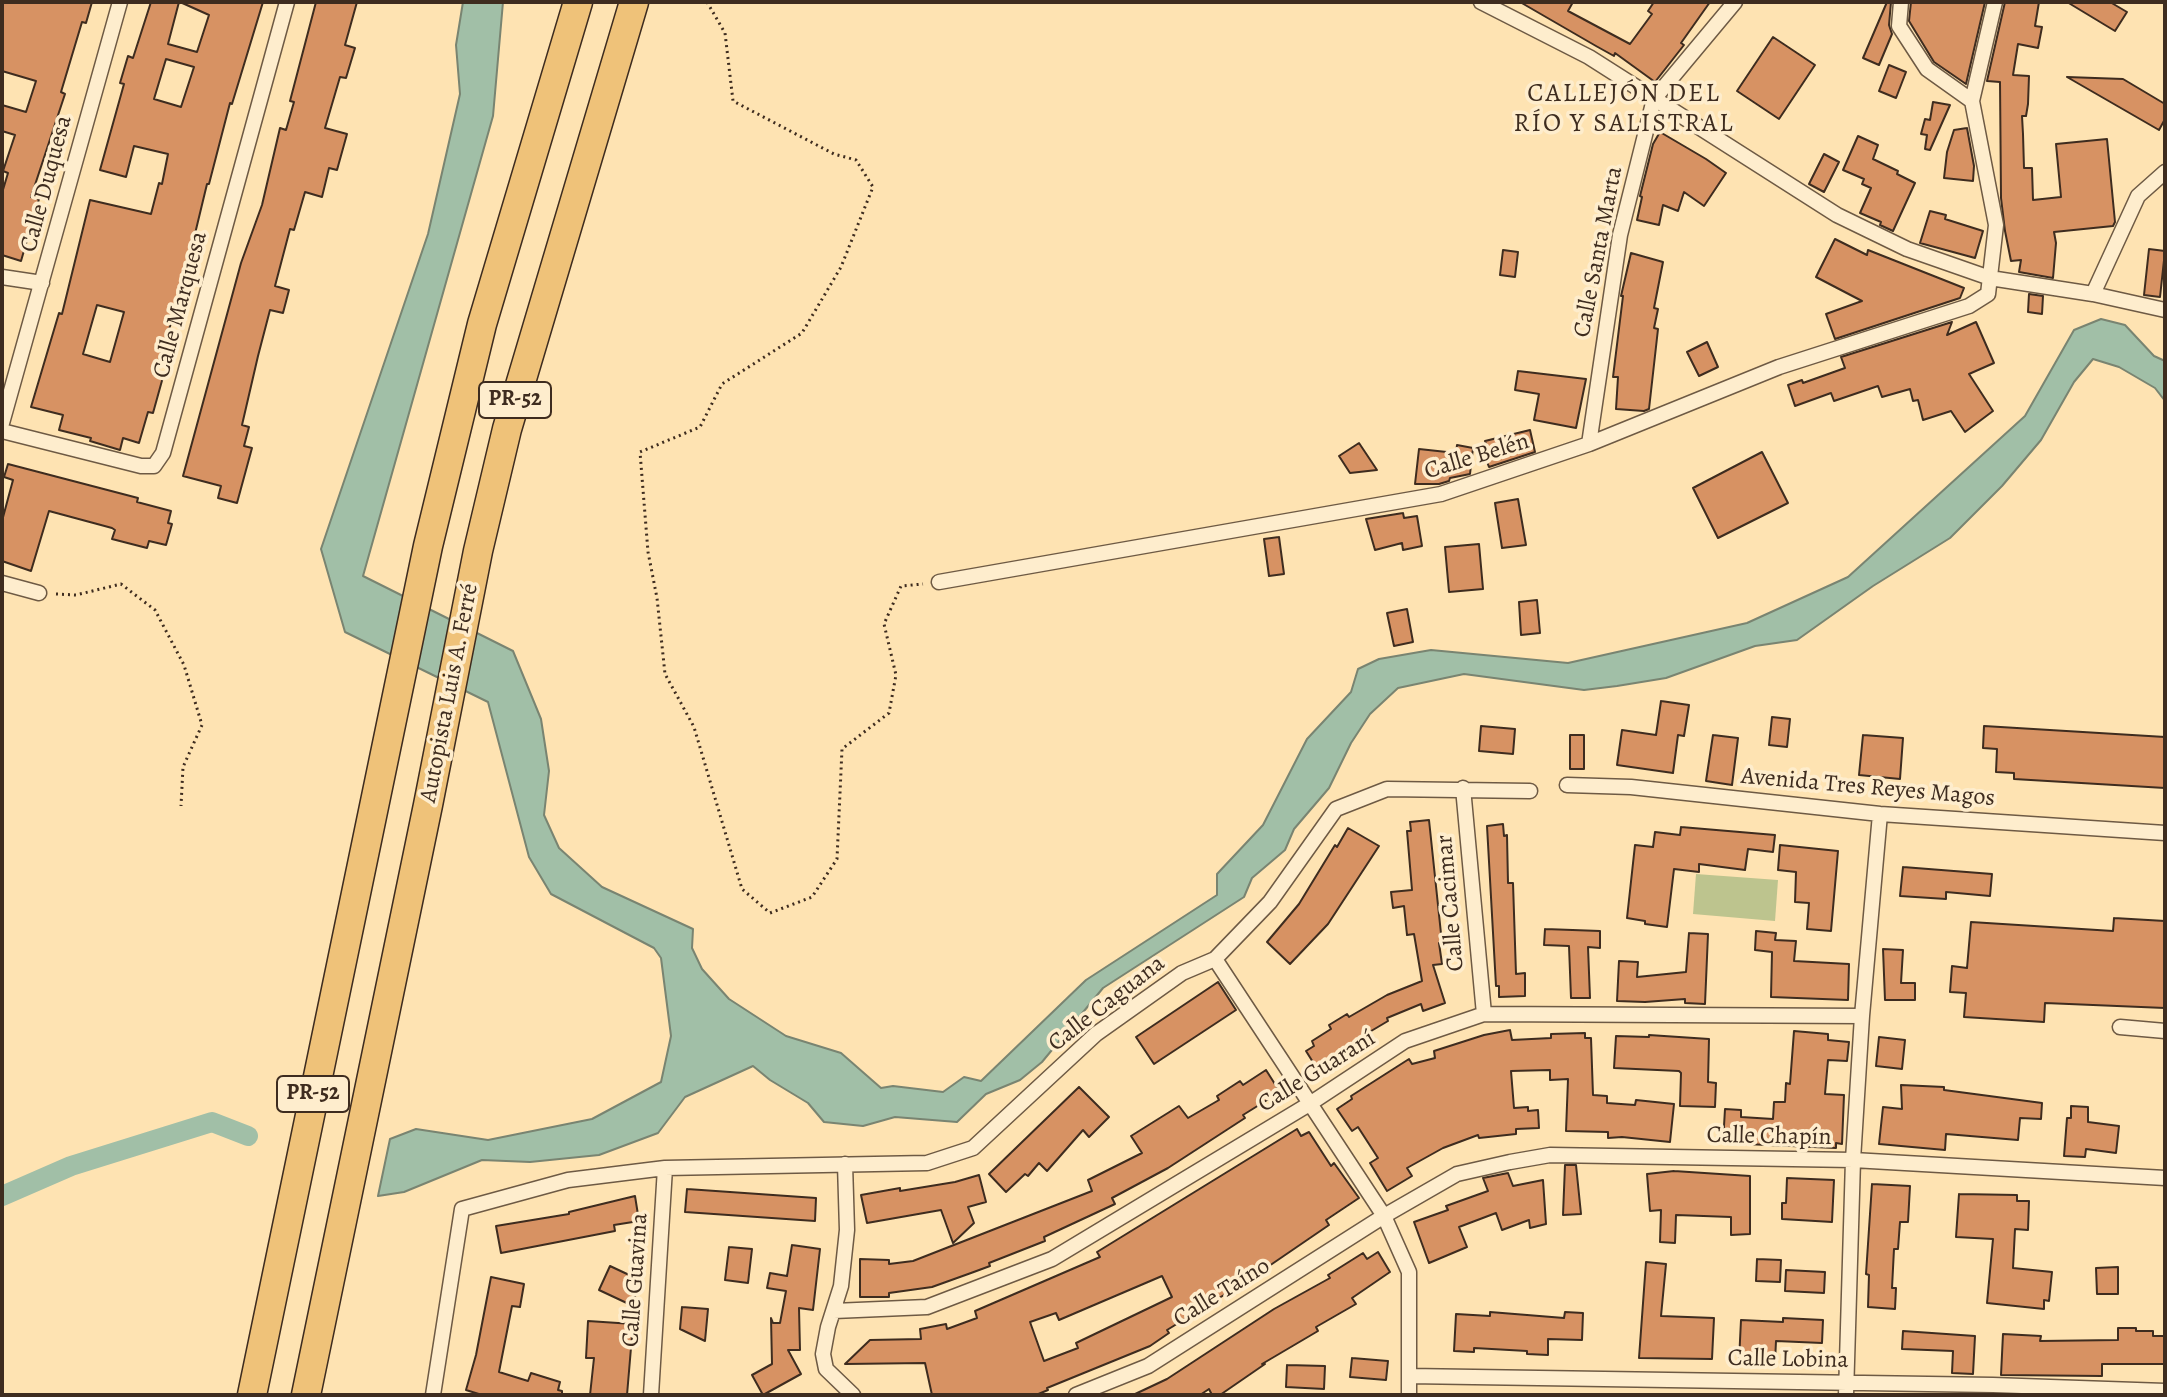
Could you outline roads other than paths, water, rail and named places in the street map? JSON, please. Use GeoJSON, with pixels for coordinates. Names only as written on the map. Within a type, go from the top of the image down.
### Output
{"type":"FeatureCollection","features":[{"type":"Feature","properties":{"kind":"highway","name":"Autopista Luis A. Ferré"},"geometry":{"type":"LineString","coordinates":[[252,1395],[428,546],[482,324],[578,2]]}},
{"type":"Feature","properties":{"kind":"highway","name":"Autopista Luis A. Ferré"},"geometry":{"type":"LineString","coordinates":[[306,1395],[478,551],[507,429],[634,2]]}},
{"type":"Feature","properties":{"kind":"street","name":"Calle Duquesa"},"geometry":{"type":"LineString","coordinates":[[2,423],[120,2]]}},
{"type":"Feature","properties":{"kind":"street","name":"Calle Marquesa"},"geometry":{"type":"LineString","coordinates":[[2,431],[141,466],[154,466],[163,453],[287,2]]}},
{"type":"Feature","properties":{"kind":"street"},"geometry":{"type":"LineString","coordinates":[[1481,2],[1589,57],[1837,215],[1907,249],[1990,278],[2093,294],[2165,310]]}},
{"type":"Feature","properties":{"kind":"street","name":"Calle Santa Marta"},"geometry":{"type":"LineString","coordinates":[[1589,444],[1620,235],[1654,99],[1735,2]]}},
{"type":"Feature","properties":{"kind":"street"},"geometry":{"type":"LineString","coordinates":[[1901,2],[1899,26],[1927,69],[1972,101]]}},
{"type":"Feature","properties":{"kind":"street"},"geometry":{"type":"LineString","coordinates":[[1990,278],[1996,225],[1972,101],[1995,2]]}},
{"type":"Feature","properties":{"kind":"street"},"geometry":{"type":"LineString","coordinates":[[2093,294],[2138,196],[2165,172]]}},
{"type":"Feature","properties":{"kind":"street"},"geometry":{"type":"LineString","coordinates":[[2,277],[42,283]]}},
{"type":"Feature","properties":{"kind":"street","name":"Calle Belén"},"geometry":{"type":"LineString","coordinates":[[939,582],[1441,494],[1589,444],[1779,367],[1969,306],[1988,294],[1990,278]]}},
{"type":"Feature","properties":{"kind":"street"},"geometry":{"type":"LineString","coordinates":[[2,583],[39,593]]}},
{"type":"Feature","properties":{"kind":"street","name":"Avenida Tres Reyes Magos"},"geometry":{"type":"LineString","coordinates":[[1567,785],[1631,787],[1880,814],[2165,833]]}},
{"type":"Feature","properties":{"kind":"street","name":"Calle Cacimar"},"geometry":{"type":"LineString","coordinates":[[1463,788],[1484,1014]]}},
{"type":"Feature","properties":{"kind":"street","name":"Calle Caguana"},"geometry":{"type":"LineString","coordinates":[[433,1395],[462,1209],[568,1180],[665,1168],[927,1163],[973,1148],[1096,1034],[1182,973],[1215,959],[1270,902],[1336,809],[1387,789],[1530,791]]}},
{"type":"Feature","properties":{"kind":"street"},"geometry":{"type":"LineString","coordinates":[[1847,1389],[1853,1160],[1880,814]]}},
{"type":"Feature","properties":{"kind":"street"},"geometry":{"type":"LineString","coordinates":[[1215,959],[1384,1216],[1409,1272],[1409,1395]]}},
{"type":"Feature","properties":{"kind":"street","name":"Calle Guaraní"},"geometry":{"type":"LineString","coordinates":[[834,1311],[927,1307],[1052,1259],[1311,1103],[1405,1041],[1484,1014],[1862,1016]]}},
{"type":"Feature","properties":{"kind":"street"},"geometry":{"type":"LineString","coordinates":[[2120,1027],[2165,1031]]}},
{"type":"Feature","properties":{"kind":"street","name":"Calle Chapín"},"geometry":{"type":"LineString","coordinates":[[1384,1216],[1457,1174],[1550,1155],[1853,1160],[2165,1178]]}},
{"type":"Feature","properties":{"kind":"street"},"geometry":{"type":"LineString","coordinates":[[845,1164],[847,1230],[841,1286],[823,1354],[826,1369],[853,1395]]}},
{"type":"Feature","properties":{"kind":"street","name":"Calle Guavina"},"geometry":{"type":"LineString","coordinates":[[651,1395],[665,1168]]}},
{"type":"Feature","properties":{"kind":"street","name":"Calle Taíno"},"geometry":{"type":"LineString","coordinates":[[1076,1395],[1148,1366],[1384,1216]]}},
{"type":"Feature","properties":{"kind":"street","name":"Calle Lobina"},"geometry":{"type":"LineString","coordinates":[[1409,1376],[1847,1389],[2165,1391]]}},
{"type":"Feature","properties":{"kind":"waterway"},"geometry":{"type":"LineString","coordinates":[[2,1196],[71,1166],[212,1122],[248,1136]]}},
{"type":"Feature","properties":{"kind":"district","name":"CALLEJÓN DEL RÍO Y SALISTRAL"},"geometry":{"type":"Point","coordinates":[1624,110]}}]}
